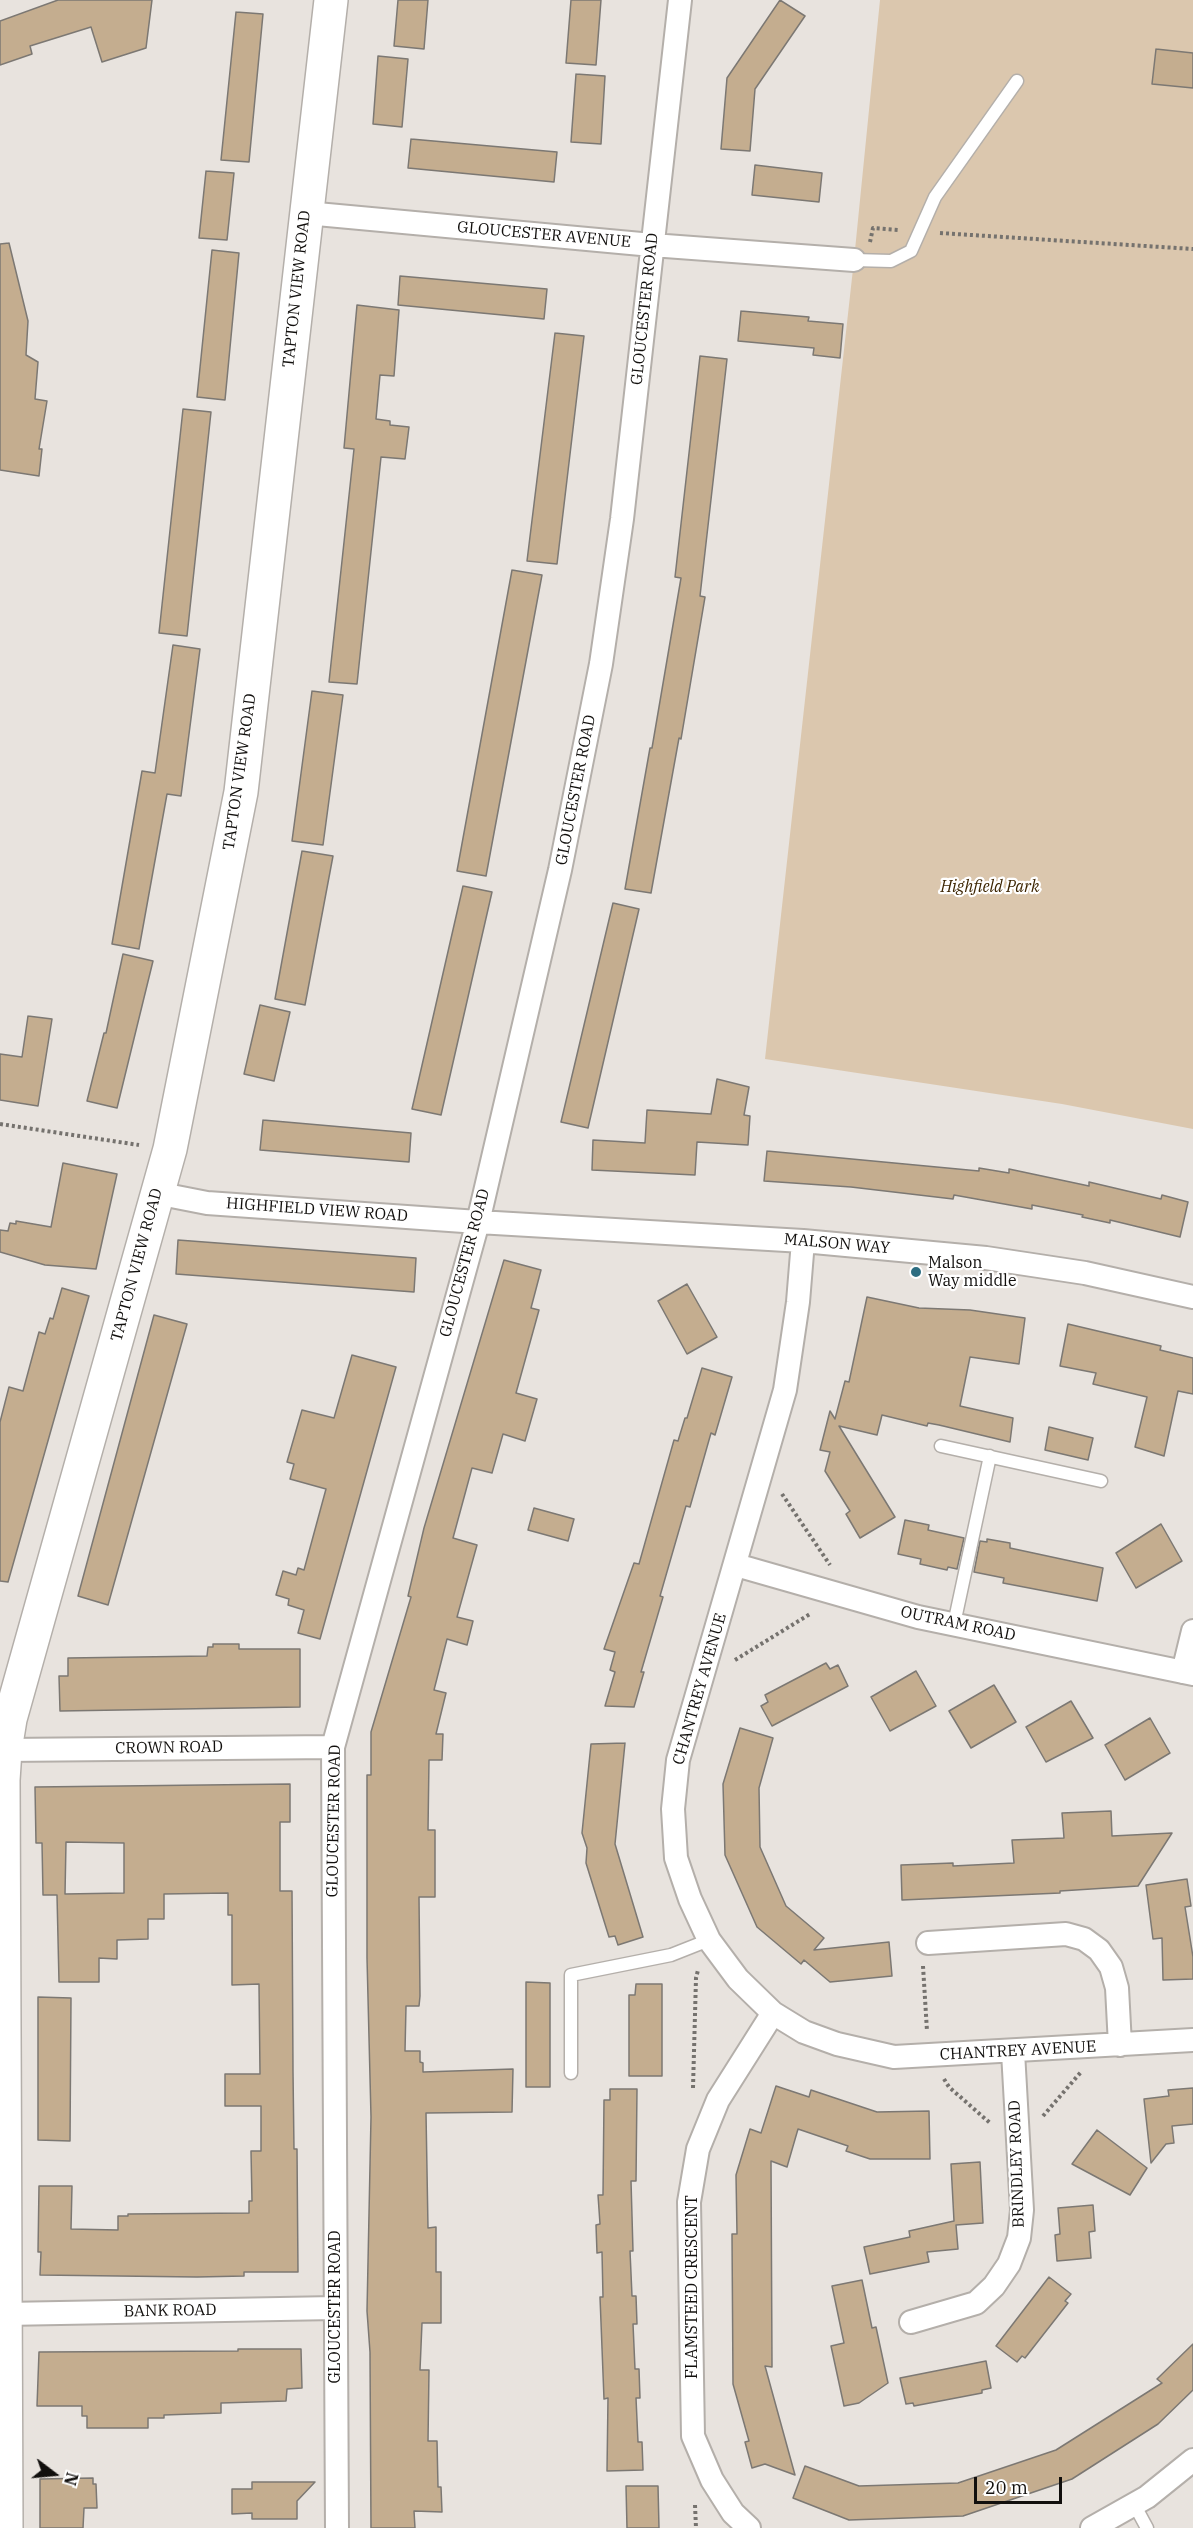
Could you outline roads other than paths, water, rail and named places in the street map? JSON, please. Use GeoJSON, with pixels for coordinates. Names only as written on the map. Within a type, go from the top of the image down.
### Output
{"type":"FeatureCollection","features":[{"type":"Feature","properties":{"kind":"street","name":"TAPTON VIEW ROAD"},"geometry":{"type":"LineString","coordinates":[[6,2528],[3,1750],[170,1149],[241,792],[331,0]]}},
{"type":"Feature","properties":{"kind":"street","name":"GLOUCESTER ROAD"},"geometry":{"type":"LineString","coordinates":[[337,2528],[333,1747],[478,1222],[560,870],[600,663],[622,519],[680,0]]}},
{"type":"Feature","properties":{"kind":"street","name":"GLOUCESTER AVENUE"},"geometry":{"type":"LineString","coordinates":[[306,213],[652,245],[854,260]]}},
{"type":"Feature","properties":{"kind":"street","name":"HIGHFIELD VIEW ROAD"},"geometry":{"type":"LineString","coordinates":[[156,1193],[207,1203],[478,1222]]}},
{"type":"Feature","properties":{"kind":"street","name":"MALSON WAY"},"geometry":{"type":"LineString","coordinates":[[478,1222],[803,1241],[986,1258],[1085,1273],[1193,1297]]}},
{"type":"Feature","properties":{"kind":"street","name":"CHANTREY AVENUE"},"geometry":{"type":"LineString","coordinates":[[803,1241],[798,1302],[785,1390],[678,1760],[673,1809],[676,1858],[690,1899],[709,1940],[738,1979],[773,2013],[804,2032],[837,2044],[894,2057],[1193,2040]]}},
{"type":"Feature","properties":{"kind":"street","name":"OUTRAM ROAD"},"geometry":{"type":"LineString","coordinates":[[736,1565],[846,1598],[954,1624],[1188,1673],[1193,1631]]}},
{"type":"Feature","properties":{"kind":"street","name":"CROWN ROAD"},"geometry":{"type":"LineString","coordinates":[[3,1750],[333,1747]]}},
{"type":"Feature","properties":{"kind":"street","name":"CHANTREY AVENUE"},"geometry":{"type":"LineString","coordinates":[[928,1942],[1066,1934],[1084,1939],[1099,1950],[1111,1967],[1117,1988],[1120,2045]]}},
{"type":"Feature","properties":{"kind":"street","name":"FLAMSTEED CRESCENT"},"geometry":{"type":"LineString","coordinates":[[749,2528],[733,2513],[712,2480],[693,2436],[689,2202],[698,2149],[718,2100],[773,2013]]}},
{"type":"Feature","properties":{"kind":"street","name":"BRINDLEY ROAD"},"geometry":{"type":"LineString","coordinates":[[911,2322],[976,2303],[994,2286],[1009,2264],[1019,2238],[1022,2210],[1012,2052]]}},
{"type":"Feature","properties":{"kind":"street","name":"BANK ROAD"},"geometry":{"type":"LineString","coordinates":[[4,2314],[335,2308]]}},
{"type":"Feature","properties":{"kind":"street"},"geometry":{"type":"LineString","coordinates":[[1092,2528],[1147,2497],[1193,2460]]}},
{"type":"Feature","properties":{"kind":"lane"},"geometry":{"type":"LineString","coordinates":[[854,260],[891,261],[911,251],[935,197],[1017,81]]}},
{"type":"Feature","properties":{"kind":"lane"},"geometry":{"type":"LineString","coordinates":[[941,1446],[1101,1480]]}},
{"type":"Feature","properties":{"kind":"lane"},"geometry":{"type":"LineString","coordinates":[[954,1624],[990,1456]]}},
{"type":"Feature","properties":{"kind":"lane"},"geometry":{"type":"LineString","coordinates":[[571,2073],[571,1975],[671,1954],[709,1940]]}},
{"type":"Feature","properties":{"kind":"lane"},"geometry":{"type":"LineString","coordinates":[[1134,2504],[1147,2528]]}},
{"type":"Feature","properties":{"kind":"place","name":"Malson Way middle"},"geometry":{"type":"Point","coordinates":[916,1272]}},
{"type":"Feature","properties":{"kind":"park label","name":"Highfield Park"},"geometry":{"type":"Point","coordinates":[990,887]}}]}
